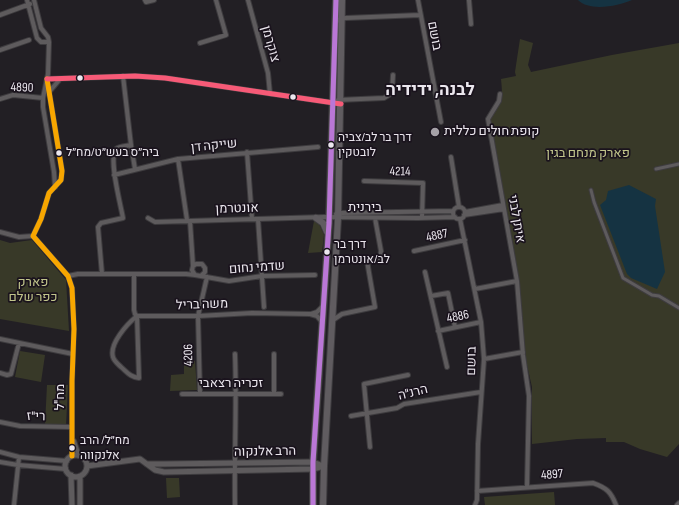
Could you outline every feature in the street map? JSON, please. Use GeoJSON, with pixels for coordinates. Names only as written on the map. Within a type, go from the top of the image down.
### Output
{"type":"FeatureCollection","features":[{"type":"Feature","properties":{"kind":"main road"},"geometry":{"type":"LineString","coordinates":[[312,505],[313,465],[329,218],[336,0]]}},
{"type":"Feature","properties":{"kind":"main road"},"geometry":{"type":"LineString","coordinates":[[323,505],[338,216],[343,18],[342,0]]}},
{"type":"Feature","properties":{"kind":"main road"},"geometry":{"type":"LineString","coordinates":[[316,218],[323,223],[328,233]]}},
{"type":"Feature","properties":{"kind":"street"},"geometry":{"type":"LineString","coordinates":[[145,0],[146,2],[154,0]]}},
{"type":"Feature","properties":{"kind":"street"},"geometry":{"type":"LineString","coordinates":[[200,43],[226,35],[216,0]]}},
{"type":"Feature","properties":{"kind":"street","name":"צוקרמן"},"geometry":{"type":"LineString","coordinates":[[248,0],[268,73],[270,94]]}},
{"type":"Feature","properties":{"kind":"street","name":"בושם"},"geometry":{"type":"LineString","coordinates":[[418,0],[441,122]]}},
{"type":"Feature","properties":{"kind":"street"},"geometry":{"type":"LineString","coordinates":[[469,0],[472,24]]}},
{"type":"Feature","properties":{"kind":"street"},"geometry":{"type":"LineString","coordinates":[[0,15],[28,2],[34,1],[41,28],[48,37],[47,79],[43,98],[55,187]]}},
{"type":"Feature","properties":{"kind":"street"},"geometry":{"type":"LineString","coordinates":[[28,2],[37,38],[41,42],[49,42]]}},
{"type":"Feature","properties":{"kind":"street"},"geometry":{"type":"LineString","coordinates":[[336,22],[343,18],[420,15]]}},
{"type":"Feature","properties":{"kind":"street"},"geometry":{"type":"LineString","coordinates":[[0,50],[28,40]]}},
{"type":"Feature","properties":{"kind":"street"},"geometry":{"type":"LineString","coordinates":[[47,79],[123,76],[165,78],[332,102],[384,98],[392,93],[393,75]]}},
{"type":"Feature","properties":{"kind":"street"},"geometry":{"type":"LineString","coordinates":[[123,76],[135,169]]}},
{"type":"Feature","properties":{"kind":"street"},"geometry":{"type":"LineString","coordinates":[[0,232],[19,237],[33,236],[41,218],[49,193],[61,180],[62,171],[47,79]]}},
{"type":"Feature","properties":{"kind":"street"},"geometry":{"type":"LineString","coordinates":[[49,92],[60,79]]}},
{"type":"Feature","properties":{"kind":"street","name":"איתן לבני"},"geometry":{"type":"LineString","coordinates":[[500,94],[499,101],[488,119],[517,281],[523,352],[529,396],[528,487]]}},
{"type":"Feature","properties":{"kind":"street","name":"4890"},"geometry":{"type":"LineString","coordinates":[[0,99],[13,95],[43,98]]}},
{"type":"Feature","properties":{"kind":"street"},"geometry":{"type":"LineString","coordinates":[[102,274],[98,227],[101,223],[123,218],[114,175],[114,153],[115,149],[119,147],[131,145]]}},
{"type":"Feature","properties":{"kind":"street","name":"שייקה דן"},"geometry":{"type":"LineString","coordinates":[[114,175],[178,159],[318,147]]}},
{"type":"Feature","properties":{"kind":"street"},"geometry":{"type":"LineString","coordinates":[[247,152],[252,219]]}},
{"type":"Feature","properties":{"kind":"street"},"geometry":{"type":"LineString","coordinates":[[451,157],[459,207],[463,209],[464,214]]}},
{"type":"Feature","properties":{"kind":"street"},"geometry":{"type":"LineString","coordinates":[[178,159],[188,220],[193,266],[192,270],[195,275]]}},
{"type":"Feature","properties":{"kind":"street"},"geometry":{"type":"LineString","coordinates":[[656,169],[679,164]]}},
{"type":"Feature","properties":{"kind":"street","name":"4214"},"geometry":{"type":"LineString","coordinates":[[364,181],[423,182],[422,218]]}},
{"type":"Feature","properties":{"kind":"street"},"geometry":{"type":"LineString","coordinates":[[591,190],[594,202],[623,278],[652,295],[659,296],[679,308]]}},
{"type":"Feature","properties":{"kind":"street"},"geometry":{"type":"LineString","coordinates":[[459,207],[455,208],[453,211],[455,217],[460,218],[464,214],[503,207]]}},
{"type":"Feature","properties":{"kind":"street","name":"בירנית"},"geometry":{"type":"LineString","coordinates":[[329,218],[338,216],[453,211]]}},
{"type":"Feature","properties":{"kind":"street","name":"בירנית"},"geometry":{"type":"LineString","coordinates":[[338,216],[375,218],[455,217]]}},
{"type":"Feature","properties":{"kind":"street","name":"אונטרמן"},"geometry":{"type":"LineString","coordinates":[[148,218],[155,222],[188,220],[329,218]]}},
{"type":"Feature","properties":{"kind":"street"},"geometry":{"type":"LineString","coordinates":[[332,321],[336,316],[342,314],[375,307],[367,261],[380,258],[381,251],[375,218]]}},
{"type":"Feature","properties":{"kind":"street","name":"בושם"},"geometry":{"type":"LineString","coordinates":[[460,218],[481,322],[484,359],[478,444],[478,491],[475,505]]}},
{"type":"Feature","properties":{"kind":"street"},"geometry":{"type":"LineString","coordinates":[[258,219],[264,307]]}},
{"type":"Feature","properties":{"kind":"street","name":"מח\"ל"},"geometry":{"type":"LineString","coordinates":[[33,236],[68,276],[72,288],[74,324],[72,456]]}},
{"type":"Feature","properties":{"kind":"street","name":"4887"},"geometry":{"type":"LineString","coordinates":[[414,251],[465,240]]}},
{"type":"Feature","properties":{"kind":"street"},"geometry":{"type":"LineString","coordinates":[[193,266],[199,263],[203,266],[205,272],[201,276]]}},
{"type":"Feature","properties":{"kind":"street"},"geometry":{"type":"LineString","coordinates":[[425,272],[447,367]]}},
{"type":"Feature","properties":{"kind":"street","name":"שדמי נחום"},"geometry":{"type":"LineString","coordinates":[[68,276],[78,274],[186,274],[229,281],[262,276],[315,275]]}},
{"type":"Feature","properties":{"kind":"street"},"geometry":{"type":"LineString","coordinates":[[134,274],[134,310],[137,316],[138,378],[132,377],[118,364],[113,359],[112,352],[112,346],[129,322],[137,316]]}},
{"type":"Feature","properties":{"kind":"street","name":"4206"},"geometry":{"type":"LineString","coordinates":[[200,393],[198,316],[207,277]]}},
{"type":"Feature","properties":{"kind":"street"},"geometry":{"type":"LineString","coordinates":[[475,289],[517,281]]}},
{"type":"Feature","properties":{"kind":"street"},"geometry":{"type":"LineString","coordinates":[[431,296],[448,293],[455,327]]}},
{"type":"Feature","properties":{"kind":"street"},"geometry":{"type":"LineString","coordinates":[[310,314],[319,311],[323,306]]}},
{"type":"Feature","properties":{"kind":"street"},"geometry":{"type":"LineString","coordinates":[[333,308],[342,314]]}},
{"type":"Feature","properties":{"kind":"street","name":"משה בריל"},"geometry":{"type":"LineString","coordinates":[[137,316],[198,316],[252,313],[310,314]]}},
{"type":"Feature","properties":{"kind":"street"},"geometry":{"type":"LineString","coordinates":[[310,314],[319,317],[322,324]]}},
{"type":"Feature","properties":{"kind":"street","name":"4886"},"geometry":{"type":"LineString","coordinates":[[438,331],[481,322]]}},
{"type":"Feature","properties":{"kind":"street"},"geometry":{"type":"LineString","coordinates":[[0,339],[73,354]]}},
{"type":"Feature","properties":{"kind":"street"},"geometry":{"type":"LineString","coordinates":[[0,373],[9,375],[12,372],[19,343]]}},
{"type":"Feature","properties":{"kind":"street"},"geometry":{"type":"LineString","coordinates":[[484,359],[523,352]]}},
{"type":"Feature","properties":{"kind":"street"},"geometry":{"type":"LineString","coordinates":[[235,354],[237,393],[234,463],[235,505]]}},
{"type":"Feature","properties":{"kind":"street"},"geometry":{"type":"LineString","coordinates":[[274,354],[274,394]]}},
{"type":"Feature","properties":{"kind":"street"},"geometry":{"type":"LineString","coordinates":[[370,447],[364,384],[408,375]]}},
{"type":"Feature","properties":{"kind":"street","name":"הרנ\"ה"},"geometry":{"type":"LineString","coordinates":[[351,416],[397,408],[404,404],[481,392]]}},
{"type":"Feature","properties":{"kind":"street","name":"זכריה רצאבי"},"geometry":{"type":"LineString","coordinates":[[182,394],[281,394]]}},
{"type":"Feature","properties":{"kind":"street","name":"רי\"ז"},"geometry":{"type":"LineString","coordinates":[[0,422],[20,426],[72,427]]}},
{"type":"Feature","properties":{"kind":"street","name":"מח\"ל"},"geometry":{"type":"LineString","coordinates":[[72,434],[79,456]]}},
{"type":"Feature","properties":{"kind":"street"},"geometry":{"type":"LineString","coordinates":[[0,452],[19,456],[67,461]]}},
{"type":"Feature","properties":{"kind":"street"},"geometry":{"type":"LineString","coordinates":[[14,505],[19,456]]}},
{"type":"Feature","properties":{"kind":"street"},"geometry":{"type":"LineString","coordinates":[[66,469],[67,461],[72,456],[79,456],[85,460],[87,466],[86,471],[80,476],[71,475]]}},
{"type":"Feature","properties":{"kind":"street","name":"הרב אלנקוה"},"geometry":{"type":"LineString","coordinates":[[87,466],[140,459],[155,470],[164,472],[234,470],[313,465]]}},
{"type":"Feature","properties":{"kind":"street"},"geometry":{"type":"LineString","coordinates":[[0,462],[66,469],[71,475],[72,505]]}},
{"type":"Feature","properties":{"kind":"street","name":"הרב אלנקוה"},"geometry":{"type":"LineString","coordinates":[[147,464],[234,463],[324,466]]}},
{"type":"Feature","properties":{"kind":"street"},"geometry":{"type":"LineString","coordinates":[[80,476],[80,505]]}},
{"type":"Feature","properties":{"kind":"street","name":"4897"},"geometry":{"type":"LineString","coordinates":[[478,491],[593,483],[604,487],[612,496],[616,505]]}},
{"type":"Feature","properties":{"kind":"green space","name":"פארק מנחם בגין"},"geometry":{"type":"Polygon","coordinates":[[[520,39],[533,43],[528,65],[531,72],[679,43],[679,444],[667,457],[640,449],[624,442],[606,442],[606,438],[577,439],[532,444],[532,387],[524,352],[519,281],[489,119],[497,109],[501,100],[501,79],[516,76],[515,72],[520,39]]]}},
{"type":"Feature","properties":{"kind":"green space"},"geometry":{"type":"Polygon","coordinates":[[[314,221],[319,224],[324,235],[322,252],[308,253],[314,221]]]}},
{"type":"Feature","properties":{"kind":"green space","name":"פארק כפר שלם"},"geometry":{"type":"Polygon","coordinates":[[[0,240],[10,243],[32,240],[66,280],[69,331],[0,319],[0,240]]]}},
{"type":"Feature","properties":{"kind":"green space"},"geometry":{"type":"Polygon","coordinates":[[[20,351],[45,355],[41,382],[15,377],[20,351]]]}},
{"type":"Feature","properties":{"kind":"green space"},"geometry":{"type":"Polygon","coordinates":[[[195,361],[197,390],[170,391],[171,375],[184,374],[184,362],[195,361]]]}},
{"type":"Feature","properties":{"kind":"green space"},"geometry":{"type":"Polygon","coordinates":[[[47,385],[68,385],[66,426],[45,425],[47,385]]]}},
{"type":"Feature","properties":{"kind":"green space"},"geometry":{"type":"Polygon","coordinates":[[[166,478],[179,478],[180,497],[167,498],[166,478]]]}},
{"type":"Feature","properties":{"kind":"green space"},"geometry":{"type":"Polygon","coordinates":[[[554,492],[555,505],[485,505],[484,497],[554,492]]]}},
{"type":"Feature","properties":{"kind":"water"},"geometry":{"type":"Polygon","coordinates":[[[578,0],[632,0],[612,6],[597,7],[583,4],[578,0]]]}},
{"type":"Feature","properties":{"kind":"water"},"geometry":{"type":"Polygon","coordinates":[[[629,185],[656,199],[655,206],[665,272],[657,289],[631,278],[627,274],[600,205],[606,200],[608,191],[629,185]]]}},
{"type":"Feature","properties":{"kind":"transit line"},"geometry":{"type":"LineString","coordinates":[[313,505],[313,462],[329,223],[336,0]]}},
{"type":"Feature","properties":{"kind":"transit line"},"geometry":{"type":"LineString","coordinates":[[47,79],[135,76],[165,78],[341,104]]}},
{"type":"Feature","properties":{"kind":"transit line"},"geometry":{"type":"LineString","coordinates":[[47,79],[62,171],[61,180],[49,193],[41,219],[33,236],[68,276],[72,288],[74,329],[72,456]]}},
{"type":"Feature","properties":{"kind":"place","name":"קופת חולים כללית"},"geometry":{"type":"Point","coordinates":[435,132]}},
{"type":"Feature","properties":{"kind":"place","name":"דרך בר לב/צביה לובטקין"},"geometry":{"type":"Point","coordinates":[331,145]}},
{"type":"Feature","properties":{"kind":"place","name":"ביה״ס בעש״ט/מח״ל"},"geometry":{"type":"Point","coordinates":[59,153]}},
{"type":"Feature","properties":{"kind":"place","name":"דרך בר לב/אונטרמן"},"geometry":{"type":"Point","coordinates":[327,252]}},
{"type":"Feature","properties":{"kind":"place","name":"מח״ל/ הרב אלנקווה"},"geometry":{"type":"Point","coordinates":[72,448]}},
{"type":"Feature","properties":{"kind":"district","name":"לבנה, ידידיה"},"geometry":{"type":"Point","coordinates":[430,91]}}]}
